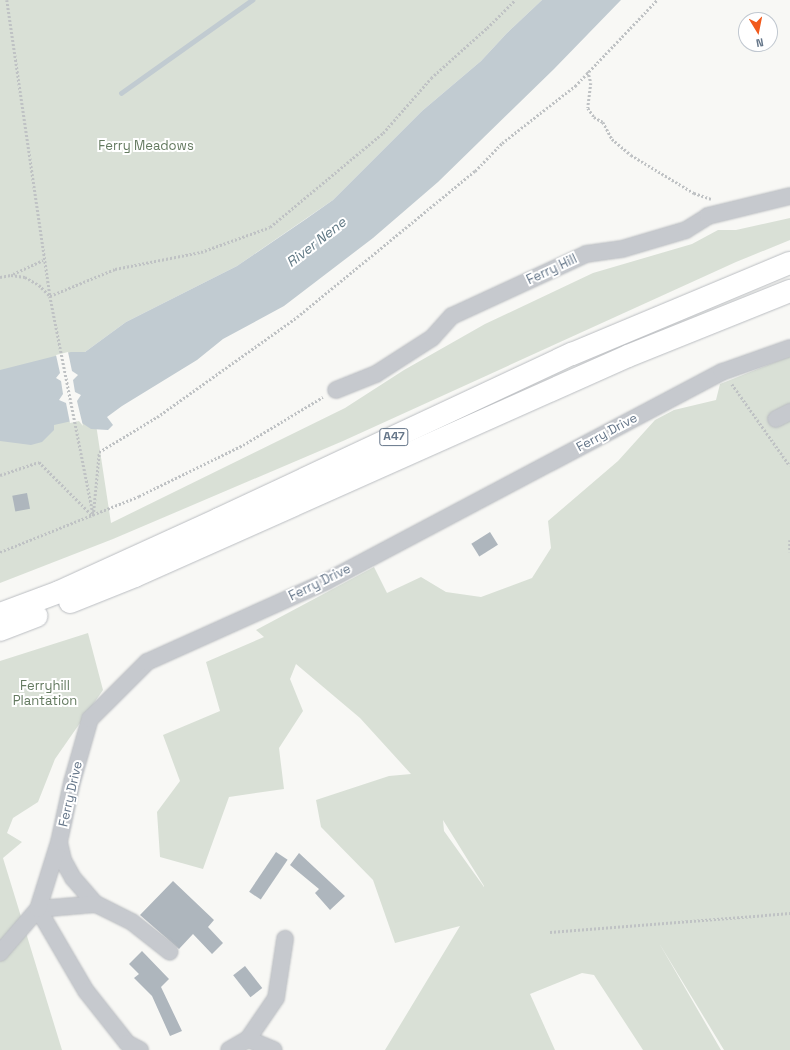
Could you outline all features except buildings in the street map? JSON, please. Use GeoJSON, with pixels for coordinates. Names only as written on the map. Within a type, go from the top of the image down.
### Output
{"type":"FeatureCollection","features":[{"type":"Feature","properties":{"kind":"highway","name":"A47"},"geometry":{"type":"LineString","coordinates":[[0,614],[67,588],[572,354],[790,260]]}},
{"type":"Feature","properties":{"kind":"highway","name":"A47"},"geometry":{"type":"LineString","coordinates":[[751,278],[790,263]]}},
{"type":"Feature","properties":{"kind":"highway","name":"A47"},"geometry":{"type":"LineString","coordinates":[[0,630],[135,576],[628,356],[790,291]]}},
{"type":"Feature","properties":{"kind":"highway","name":"A47"},"geometry":{"type":"LineString","coordinates":[[747,307],[790,295]]}},
{"type":"Feature","properties":{"kind":"street","name":"Ferry Hill"},"geometry":{"type":"LineString","coordinates":[[336,390],[376,374],[426,342],[452,316],[586,254],[622,249],[686,230],[708,216],[790,196]]}},
{"type":"Feature","properties":{"kind":"street","name":"Ferry Drive"},"geometry":{"type":"LineString","coordinates":[[0,953],[38,909],[59,842],[72,782],[90,719],[147,662],[327,581],[722,372],[790,348]]}},
{"type":"Feature","properties":{"kind":"street"},"geometry":{"type":"LineString","coordinates":[[59,842],[63,860],[73,878],[96,904],[132,922],[170,952]]}},
{"type":"Feature","properties":{"kind":"street"},"geometry":{"type":"LineString","coordinates":[[96,904],[38,909],[86,991],[127,1043],[140,1050]]}},
{"type":"Feature","properties":{"kind":"street"},"geometry":{"type":"LineString","coordinates":[[229,1050],[248,1039],[276,998],[285,939]]}},
{"type":"Feature","properties":{"kind":"street"},"geometry":{"type":"LineString","coordinates":[[248,1039],[274,1050]]}},
{"type":"Feature","properties":{"kind":"path"},"geometry":{"type":"LineString","coordinates":[[7,0],[43,260],[60,340],[93,516]]}},
{"type":"Feature","properties":{"kind":"path"},"geometry":{"type":"LineString","coordinates":[[50,296],[115,269],[201,252],[270,227],[383,133],[431,78],[488,28],[515,0]]}},
{"type":"Feature","properties":{"kind":"path"},"geometry":{"type":"LineString","coordinates":[[93,516],[99,452],[157,418],[297,317],[475,171],[502,143],[576,86],[587,70],[657,0]]}},
{"type":"Feature","properties":{"kind":"path"},"geometry":{"type":"LineString","coordinates":[[587,70],[591,83],[588,108],[594,117],[603,122],[612,139],[631,155],[694,193]]}},
{"type":"Feature","properties":{"kind":"path"},"geometry":{"type":"LineString","coordinates":[[11,275],[43,260]]}},
{"type":"Feature","properties":{"kind":"path"},"geometry":{"type":"LineString","coordinates":[[0,277],[11,275],[25,276],[50,296]]}},
{"type":"Feature","properties":{"kind":"path"},"geometry":{"type":"LineString","coordinates":[[722,372],[741,394],[790,466]]}},
{"type":"Feature","properties":{"kind":"path"},"geometry":{"type":"LineString","coordinates":[[0,552],[93,516],[243,445],[336,390]]}},
{"type":"Feature","properties":{"kind":"path"},"geometry":{"type":"LineString","coordinates":[[0,475],[39,462],[93,516]]}},
{"type":"Feature","properties":{"kind":"path"},"geometry":{"type":"LineString","coordinates":[[790,540],[790,552]]}},
{"type":"Feature","properties":{"kind":"path"},"geometry":{"type":"LineString","coordinates":[[550,932],[790,913]]}},
{"type":"Feature","properties":{"kind":"green space","name":"Ferry Meadows"},"geometry":{"type":"Polygon","coordinates":[[[0,0],[542,0],[507,33],[481,61],[422,111],[333,200],[237,266],[126,322],[85,352],[111,523],[345,408],[404,370],[485,324],[593,273],[692,244],[718,230],[736,230],[790,218],[790,240],[736,262],[343,441],[113,539],[0,583],[0,0]]]}},
{"type":"Feature","properties":{"kind":"green space"},"geometry":{"type":"Polygon","coordinates":[[[790,356],[790,1050],[724,1050],[659,943],[721,1050],[643,1050],[594,975],[582,973],[530,994],[555,1050],[385,1050],[460,926],[395,943],[373,880],[321,827],[316,800],[389,776],[411,774],[360,718],[296,664],[290,679],[303,711],[279,748],[284,789],[229,797],[203,869],[160,857],[157,812],[180,781],[163,735],[220,711],[206,662],[264,637],[256,630],[374,567],[387,593],[421,577],[446,592],[481,597],[532,578],[551,548],[548,521],[618,461],[655,420],[674,410],[716,400],[720,384],[790,356]],[[443,820],[444,831],[484,886],[443,820]]]}},
{"type":"Feature","properties":{"kind":"green space","name":"Ferryhill Plantation"},"geometry":{"type":"Polygon","coordinates":[[[88,633],[103,690],[55,759],[38,802],[13,818],[7,833],[22,842],[3,858],[62,1050],[0,1050],[0,661],[88,633]]]}},
{"type":"Feature","properties":{"kind":"water","name":"River Nene"},"geometry":{"type":"Polygon","coordinates":[[[542,0],[621,0],[554,69],[438,182],[373,238],[284,306],[223,339],[197,360],[122,406],[107,417],[113,425],[108,430],[91,429],[82,423],[81,419],[54,425],[54,430],[42,442],[31,445],[0,441],[0,370],[71,352],[85,352],[126,322],[237,266],[306,219],[333,200],[422,111],[481,61],[507,33],[542,0]]]}},
{"type":"Feature","properties":{"kind":"pier"},"geometry":{"type":"Polygon","coordinates":[[[68,352],[72,371],[78,375],[73,380],[75,392],[81,395],[77,401],[83,426],[79,421],[70,423],[66,403],[59,400],[63,394],[61,381],[56,378],[60,373],[56,355],[68,352]]]}},
{"type":"Feature","properties":{"kind":"waterway"},"geometry":{"type":"LineString","coordinates":[[121,93],[252,0]]}}]}
